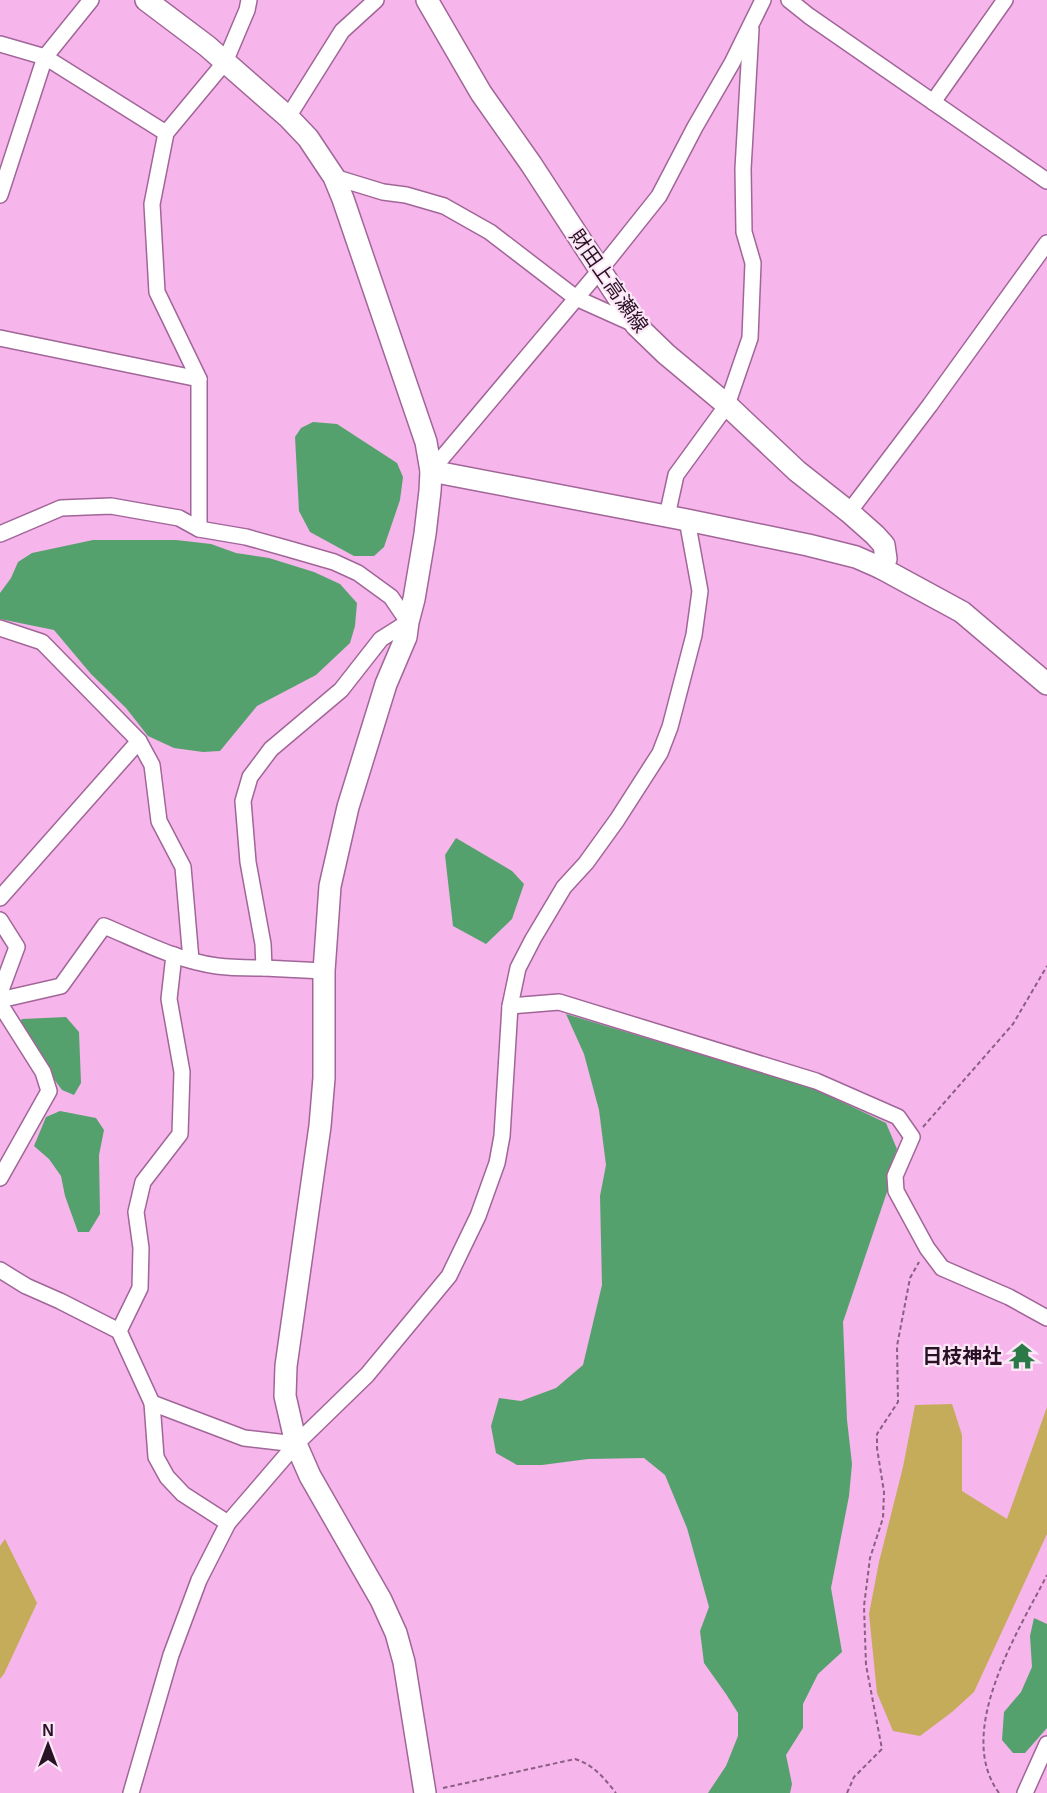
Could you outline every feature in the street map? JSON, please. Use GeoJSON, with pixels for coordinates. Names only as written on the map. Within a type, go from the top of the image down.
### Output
{"type":"FeatureCollection","features":[{"type":"Feature","properties":{"kind":"street"},"geometry":{"type":"LineString","coordinates":[[0,195],[45,57],[91,0]]}},
{"type":"Feature","properties":{"kind":"street"},"geometry":{"type":"LineString","coordinates":[[146,0],[225,62],[288,117],[308,138],[334,177],[426,442],[431,471],[425,534],[406,637],[386,684],[348,807],[330,886],[324,971],[324,1078],[320,1126],[286,1366],[285,1396],[296,1444],[310,1476],[381,1600],[396,1633],[404,1662],[425,1793]]}},
{"type":"Feature","properties":{"kind":"street"},"geometry":{"type":"LineString","coordinates":[[199,529],[199,379],[156,292],[152,204],[166,133],[225,62],[249,0]]}},
{"type":"Feature","properties":{"kind":"street"},"geometry":{"type":"LineString","coordinates":[[288,117],[342,31],[376,0]]}},
{"type":"Feature","properties":{"kind":"street","name":"財田上高瀬線"},"geometry":{"type":"LineString","coordinates":[[427,0],[481,93],[531,164],[636,325],[666,354],[727,405],[797,471],[875,535],[884,545],[886,559],[881,568]]}},
{"type":"Feature","properties":{"kind":"street"},"geometry":{"type":"LineString","coordinates":[[431,471],[600,270],[659,196],[764,0]]}},
{"type":"Feature","properties":{"kind":"street"},"geometry":{"type":"LineString","coordinates":[[789,0],[808,16],[1047,181]]}},
{"type":"Feature","properties":{"kind":"street"},"geometry":{"type":"LineString","coordinates":[[933,102],[1005,0]]}},
{"type":"Feature","properties":{"kind":"street"},"geometry":{"type":"LineString","coordinates":[[131,1793],[171,1655],[199,1580],[228,1523],[296,1444],[367,1375],[449,1276],[478,1216],[497,1163],[502,1136],[510,1006],[518,968],[564,887],[586,863],[617,820],[660,753],[670,727],[694,635],[700,591],[677,518],[676,475],[727,405],[750,338],[753,264],[744,232],[743,169],[752,23]]}},
{"type":"Feature","properties":{"kind":"street"},"geometry":{"type":"LineString","coordinates":[[0,44],[45,57],[166,133]]}},
{"type":"Feature","properties":{"kind":"street"},"geometry":{"type":"LineString","coordinates":[[334,177],[383,192],[406,195],[444,206],[490,232],[576,298],[636,325]]}},
{"type":"Feature","properties":{"kind":"street"},"geometry":{"type":"LineString","coordinates":[[849,512],[930,405],[1047,243]]}},
{"type":"Feature","properties":{"kind":"street"},"geometry":{"type":"LineString","coordinates":[[0,338],[199,379]]}},
{"type":"Feature","properties":{"kind":"street"},"geometry":{"type":"LineString","coordinates":[[431,471],[808,544],[856,557],[962,612],[1047,684]]}},
{"type":"Feature","properties":{"kind":"street"},"geometry":{"type":"LineString","coordinates":[[0,534],[61,508],[111,506],[179,518],[199,529],[246,537],[334,562],[358,573],[392,597],[408,622]]}},
{"type":"Feature","properties":{"kind":"street"},"geometry":{"type":"LineString","coordinates":[[264,968],[263,944],[248,862],[243,801],[250,777],[271,748],[341,690],[381,639],[408,622]]}},
{"type":"Feature","properties":{"kind":"street"},"geometry":{"type":"LineString","coordinates":[[0,628],[42,642],[139,741],[152,765],[159,821],[183,867],[191,960]]}},
{"type":"Feature","properties":{"kind":"street"},"geometry":{"type":"LineString","coordinates":[[0,898],[139,741]]}},
{"type":"Feature","properties":{"kind":"street"},"geometry":{"type":"LineString","coordinates":[[0,920],[17,947],[0,993]]}},
{"type":"Feature","properties":{"kind":"street"},"geometry":{"type":"LineString","coordinates":[[0,1178],[48,1091],[43,1072],[0,1002],[61,986],[104,926],[174,955],[217,966],[324,971]]}},
{"type":"Feature","properties":{"kind":"street"},"geometry":{"type":"LineString","coordinates":[[119,1331],[140,1288],[141,1248],[136,1212],[143,1182],[180,1134],[182,1072],[169,999],[174,955]]}},
{"type":"Feature","properties":{"kind":"street"},"geometry":{"type":"LineString","coordinates":[[510,1006],[559,1002],[816,1081],[898,1117],[912,1137],[895,1176],[896,1191],[927,1248],[942,1268],[1047,1318]]}},
{"type":"Feature","properties":{"kind":"street"},"geometry":{"type":"LineString","coordinates":[[0,1270],[26,1286],[119,1331],[152,1403],[156,1457],[167,1477],[183,1494],[228,1523]]}},
{"type":"Feature","properties":{"kind":"street"},"geometry":{"type":"LineString","coordinates":[[152,1403],[244,1438],[296,1444]]}},
{"type":"Feature","properties":{"kind":"street"},"geometry":{"type":"LineString","coordinates":[[1025,1793],[1047,1744]]}},
{"type":"Feature","properties":{"kind":"path"},"geometry":{"type":"LineString","coordinates":[[912,1137],[928,1123],[1013,1024],[1047,966]]}},
{"type":"Feature","properties":{"kind":"path"},"geometry":{"type":"LineString","coordinates":[[847,1793],[854,1777],[882,1749],[866,1665],[864,1606],[870,1558],[884,1518],[884,1492],[877,1434],[898,1402],[897,1346],[904,1305],[910,1278],[927,1248]]}},
{"type":"Feature","properties":{"kind":"path"},"geometry":{"type":"LineString","coordinates":[[999,1793],[991,1782],[983,1748],[988,1701],[1007,1655],[1047,1575]]}},
{"type":"Feature","properties":{"kind":"path"},"geometry":{"type":"LineString","coordinates":[[425,1793],[575,1759],[588,1763],[598,1771],[616,1793]]}},
{"type":"Feature","properties":{"kind":"shaded area"},"geometry":{"type":"Polygon","coordinates":[[[313,422],[337,424],[397,463],[403,477],[400,500],[384,547],[374,556],[354,556],[310,532],[299,511],[295,437],[301,428],[313,422]]]}},
{"type":"Feature","properties":{"kind":"shaded area"},"geometry":{"type":"Polygon","coordinates":[[[93,540],[176,540],[211,544],[236,553],[269,558],[314,572],[340,584],[357,603],[355,626],[350,643],[316,675],[257,706],[220,751],[203,752],[174,748],[148,736],[126,708],[91,674],[54,630],[0,619],[0,593],[11,578],[18,562],[32,553],[93,540]]]}},
{"type":"Feature","properties":{"kind":"shaded area"},"geometry":{"type":"Polygon","coordinates":[[[456,838],[512,871],[524,884],[512,919],[486,944],[453,926],[445,855],[456,838]]]}},
{"type":"Feature","properties":{"kind":"shaded area"},"geometry":{"type":"Polygon","coordinates":[[[566,1014],[813,1088],[886,1123],[897,1149],[888,1172],[887,1192],[843,1322],[847,1420],[852,1464],[849,1496],[831,1588],[842,1652],[818,1674],[803,1704],[803,1728],[786,1755],[792,1784],[790,1793],[708,1793],[726,1766],[738,1736],[738,1713],[704,1663],[700,1631],[709,1607],[687,1528],[665,1475],[644,1458],[588,1459],[542,1465],[517,1465],[496,1453],[491,1426],[499,1398],[521,1401],[556,1388],[583,1365],[602,1285],[600,1196],[606,1165],[599,1110],[584,1054],[566,1014]]]}},
{"type":"Feature","properties":{"kind":"shaded area"},"geometry":{"type":"Polygon","coordinates":[[[66,1017],[79,1032],[81,1083],[74,1095],[62,1090],[18,1024],[22,1019],[66,1017]]]}},
{"type":"Feature","properties":{"kind":"shaded area"},"geometry":{"type":"Polygon","coordinates":[[[60,1111],[96,1118],[104,1130],[99,1155],[100,1214],[89,1232],[78,1232],[65,1196],[61,1176],[49,1159],[34,1146],[46,1117],[60,1111]]]}},
{"type":"Feature","properties":{"kind":"shaded area"},"geometry":{"type":"Polygon","coordinates":[[[952,1404],[962,1435],[962,1491],[1007,1519],[1047,1407],[1047,1534],[974,1692],[920,1736],[893,1731],[877,1693],[869,1614],[915,1405],[952,1404]]]}},
{"type":"Feature","properties":{"kind":"shaded area"},"geometry":{"type":"Polygon","coordinates":[[[5,1539],[37,1603],[0,1679],[0,1546],[5,1539]]]}},
{"type":"Feature","properties":{"kind":"shaded area"},"geometry":{"type":"Polygon","coordinates":[[[1034,1618],[1047,1624],[1047,1728],[1025,1753],[1013,1753],[1002,1740],[1004,1712],[1021,1692],[1032,1667],[1030,1636],[1034,1618]]]}},
{"type":"Feature","properties":{"kind":"place","name":"日枝神社"},"geometry":{"type":"Point","coordinates":[1022,1356]}}]}
